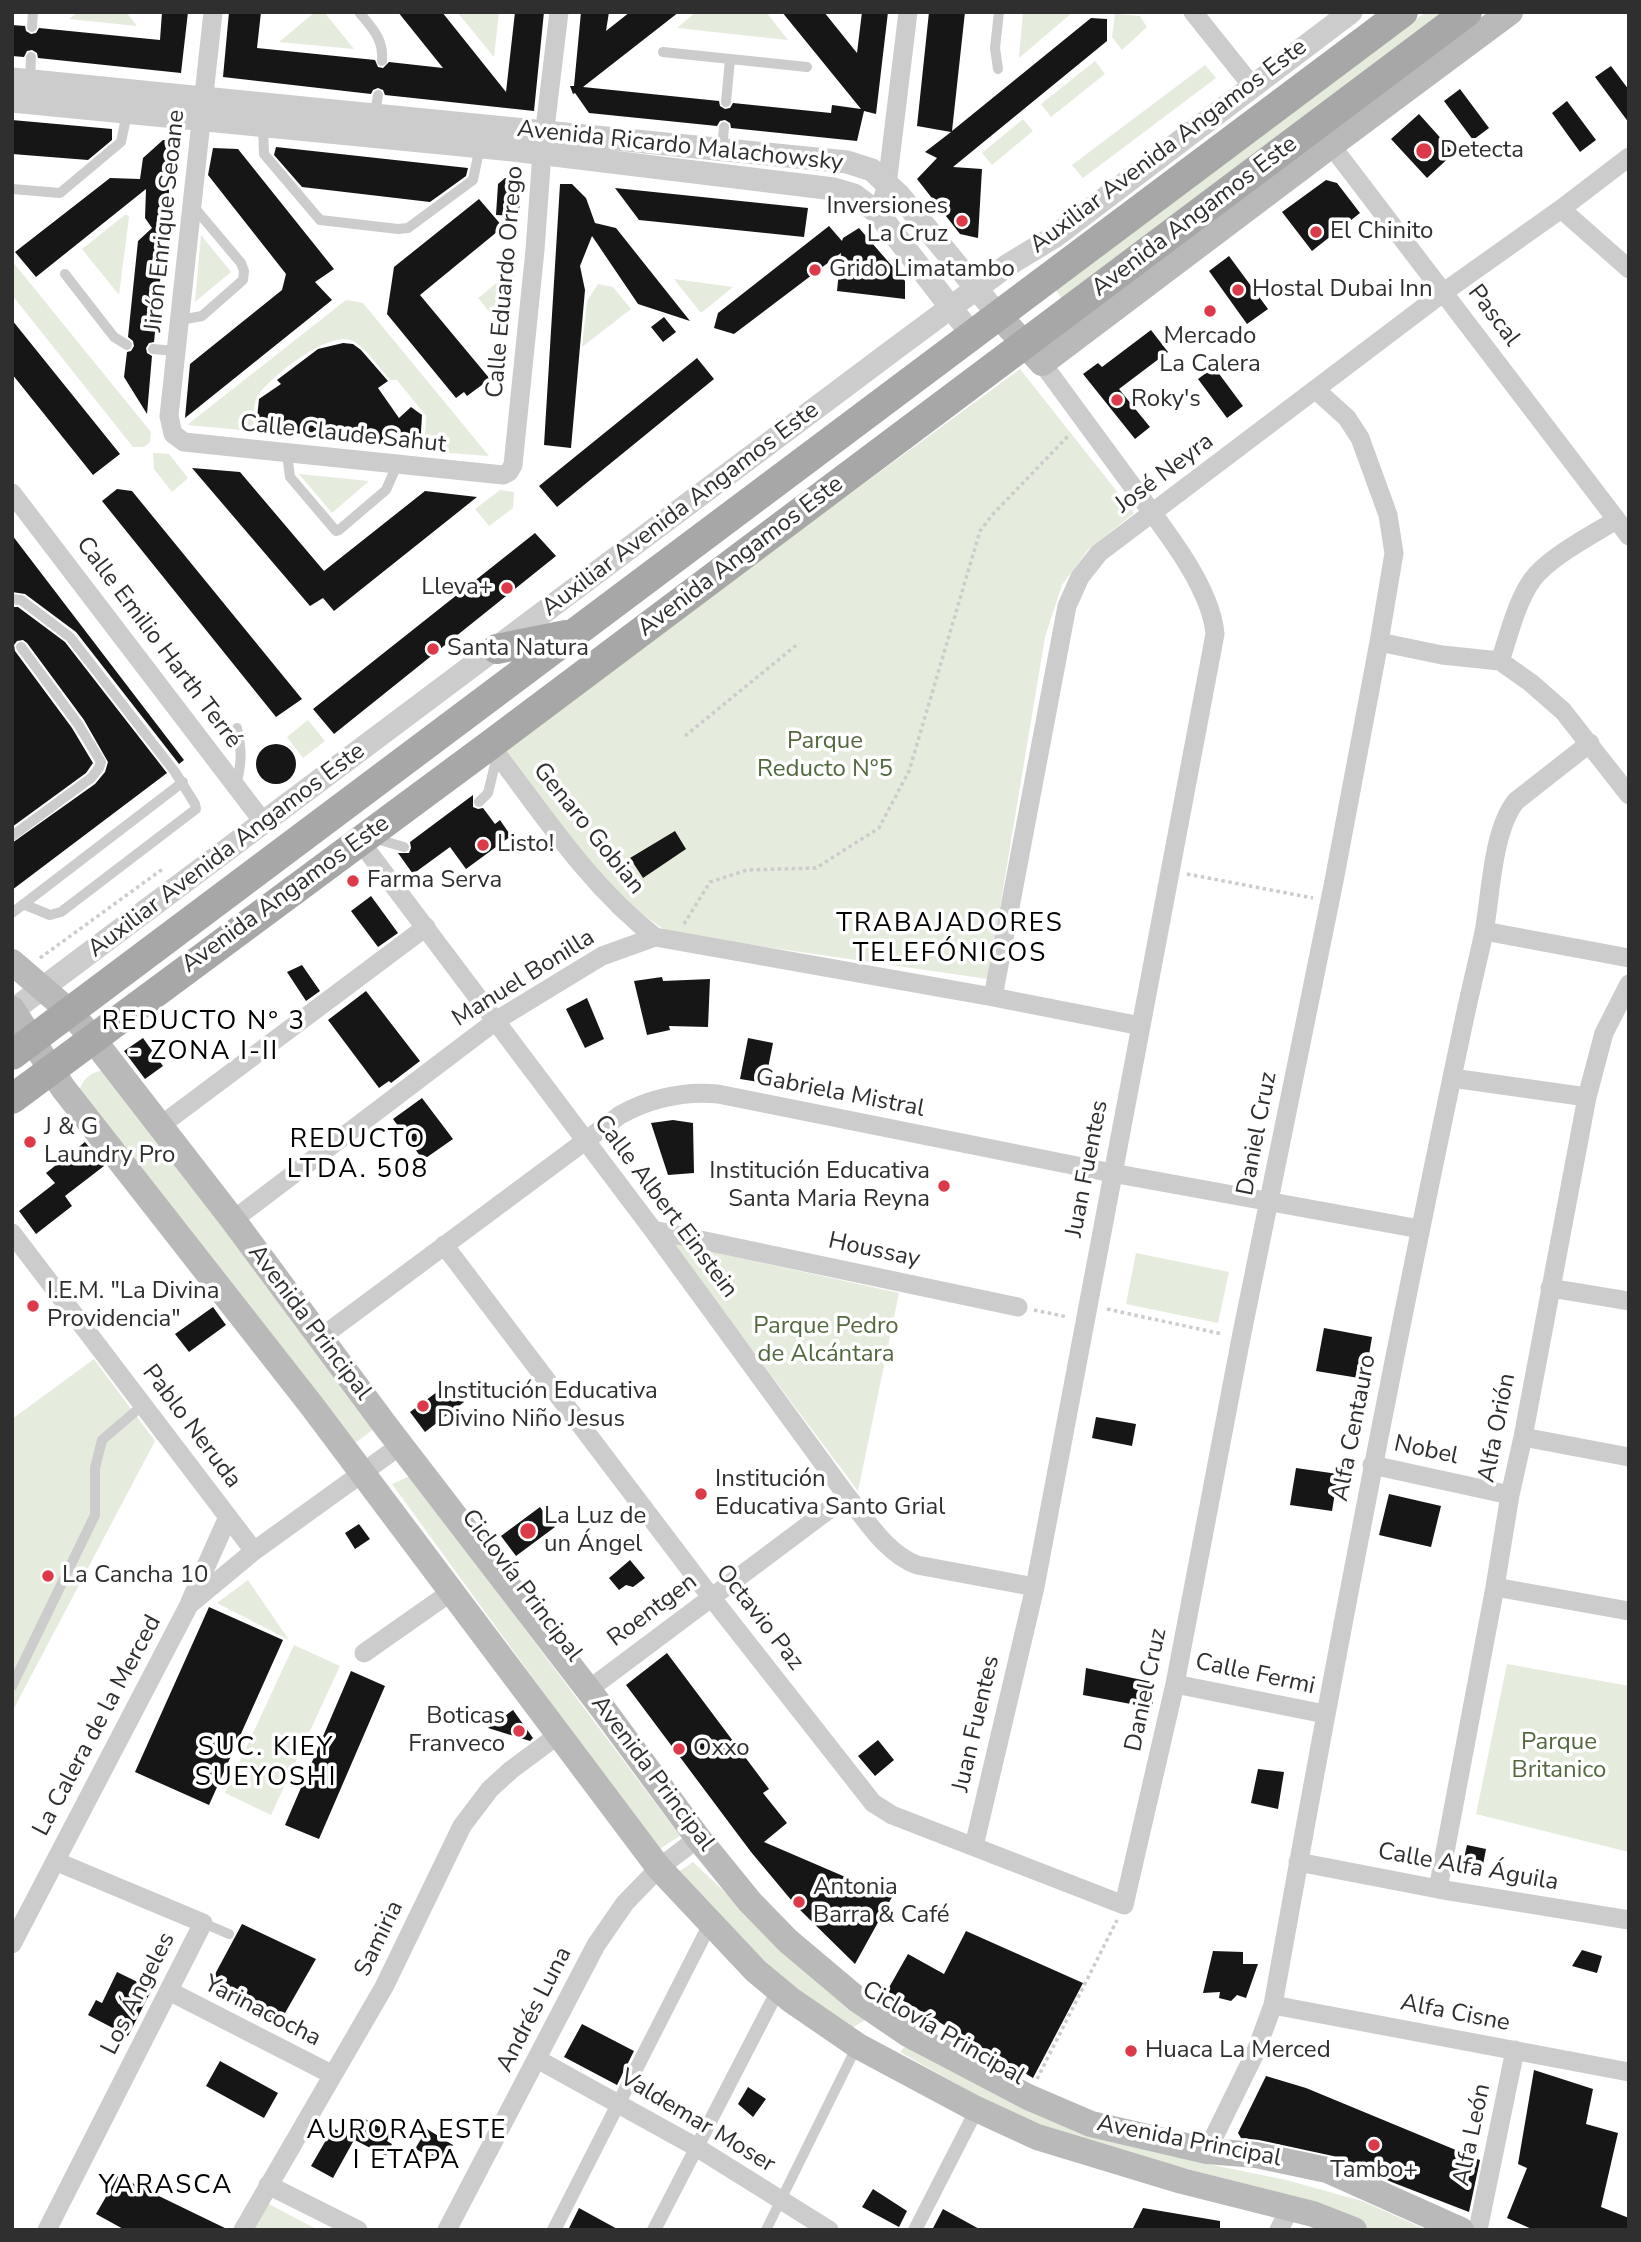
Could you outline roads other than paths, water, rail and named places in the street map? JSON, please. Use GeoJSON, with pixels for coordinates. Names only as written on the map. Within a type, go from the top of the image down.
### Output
{"type":"FeatureCollection","features":[{"type":"Feature","properties":{"kind":"main road","name":"Avenida Angamos Este"},"geometry":{"type":"LineString","coordinates":[[23,1047],[1403,12]]}},
{"type":"Feature","properties":{"kind":"main road","name":"Avenida Angamos Este"},"geometry":{"type":"LineString","coordinates":[[12,1099],[363,838],[494,749],[1034,354],[1324,135],[1467,12]]}},
{"type":"Feature","properties":{"kind":"main road"},"geometry":{"type":"LineString","coordinates":[[1324,135],[1510,12]]}},
{"type":"Feature","properties":{"kind":"main road","name":"Avenida Ricardo Malachowsky"},"geometry":{"type":"LineString","coordinates":[[999,316],[1034,354]]}},
{"type":"Feature","properties":{"kind":"main road"},"geometry":{"type":"LineString","coordinates":[[972,335],[1034,354]]}},
{"type":"Feature","properties":{"kind":"main road"},"geometry":{"type":"LineString","coordinates":[[497,649],[573,634]]}},
{"type":"Feature","properties":{"kind":"main road","name":"Avenida Principal"},"geometry":{"type":"LineString","coordinates":[[12,962],[70,1012],[92,1038],[233,1220],[698,1838],[750,1902],[788,1941],[858,2000],[919,2040],[1028,2097],[1091,2124],[1207,2151],[1256,2155],[1327,2170],[1461,2230]]}},
{"type":"Feature","properties":{"kind":"main road","name":"Avenida Principal"},"geometry":{"type":"LineString","coordinates":[[13,1010],[23,1047],[51,1070],[312,1406],[659,1868],[757,1971],[778,1990],[863,2049],[976,2109],[1037,2137],[1182,2180],[1285,2219],[1313,2214],[1353,2230]]}},
{"type":"Feature","properties":{"kind":"main road"},"geometry":{"type":"LineString","coordinates":[[863,2049],[887,2019]]}},
{"type":"Feature","properties":{"kind":"street","name":"Jirón Enrique Seoane"},"geometry":{"type":"LineString","coordinates":[[173,434],[169,416],[213,12]]}},
{"type":"Feature","properties":{"kind":"street","name":"Calle Eduardo Orrego"},"geometry":{"type":"LineString","coordinates":[[509,472],[513,464],[522,385],[543,143],[559,12]]}},
{"type":"Feature","properties":{"kind":"street"},"geometry":{"type":"LineString","coordinates":[[878,213],[887,185],[908,12]]}},
{"type":"Feature","properties":{"kind":"street"},"geometry":{"type":"LineString","coordinates":[[1193,12],[1253,86]]}},
{"type":"Feature","properties":{"kind":"street","name":"Auxiliar Avenida Angamos Este"},"geometry":{"type":"LineString","coordinates":[[13,1010],[975,289],[1054,237],[1351,12]]}},
{"type":"Feature","properties":{"kind":"street","name":"Avenida Ricardo Malachowsky"},"geometry":{"type":"LineString","coordinates":[[21,91],[204,108],[376,115],[834,189],[854,195],[878,213],[972,335]]}},
{"type":"Feature","properties":{"kind":"street","name":"Avenida Ricardo Malachowsky"},"geometry":{"type":"LineString","coordinates":[[21,91],[127,112],[204,108],[263,124],[376,115],[480,146],[723,139],[848,162],[872,170],[900,196],[999,316]]}},
{"type":"Feature","properties":{"kind":"street","name":"Pascal"},"geometry":{"type":"LineString","coordinates":[[1324,135],[1629,536]]}},
{"type":"Feature","properties":{"kind":"street","name":"José Neyra"},"geometry":{"type":"LineString","coordinates":[[993,997],[1067,606],[1080,577],[1099,553],[1444,292],[1629,158]]}},
{"type":"Feature","properties":{"kind":"street"},"geometry":{"type":"LineString","coordinates":[[1561,209],[1629,269]]}},
{"type":"Feature","properties":{"kind":"street","name":"Juan Fuentes"},"geometry":{"type":"LineString","coordinates":[[974,1846],[1035,1587],[1215,634],[1211,609],[1202,589],[1153,514],[1034,354]]}},
{"type":"Feature","properties":{"kind":"street","name":"Daniel Cruz"},"geometry":{"type":"LineString","coordinates":[[1124,1905],[1175,1684],[1241,1338],[1330,901],[1394,553],[1388,515],[1360,438],[1347,418],[1316,390]]}},
{"type":"Feature","properties":{"kind":"street","name":"Calle Claude Sahut"},"geometry":{"type":"LineString","coordinates":[[173,434],[184,442],[287,454],[503,475],[509,472]]}},
{"type":"Feature","properties":{"kind":"street","name":"Calle Emilio Harth Terré"},"geometry":{"type":"LineString","coordinates":[[12,493],[264,823]]}},
{"type":"Feature","properties":{"kind":"street"},"geometry":{"type":"LineString","coordinates":[[1500,661],[1519,606],[1533,579],[1566,551],[1616,520]]}},
{"type":"Feature","properties":{"kind":"street"},"geometry":{"type":"LineString","coordinates":[[1379,642],[1442,655],[1500,661],[1563,711],[1629,795]]}},
{"type":"Feature","properties":{"kind":"street","name":"Alfa Centauro"},"geometry":{"type":"LineString","coordinates":[[1207,2151],[1256,2051],[1273,2005],[1372,1465],[1484,931],[1499,844],[1510,808],[1536,783],[1590,743]]}},
{"type":"Feature","properties":{"kind":"street","name":"Genaro Gobian"},"geometry":{"type":"LineString","coordinates":[[494,749],[589,875],[628,916],[664,939]]}},
{"type":"Feature","properties":{"kind":"street","name":"Calle Albert Einstein"},"geometry":{"type":"LineString","coordinates":[[363,838],[426,927],[885,1543],[910,1562],[943,1571],[1035,1587]]}},
{"type":"Feature","properties":{"kind":"street"},"geometry":{"type":"LineString","coordinates":[[160,1126],[426,927]]}},
{"type":"Feature","properties":{"kind":"street"},"geometry":{"type":"LineString","coordinates":[[1484,931],[1629,958]]}},
{"type":"Feature","properties":{"kind":"street"},"geometry":{"type":"LineString","coordinates":[[664,939],[1141,1026]]}},
{"type":"Feature","properties":{"kind":"street","name":"Manuel Bonilla"},"geometry":{"type":"LineString","coordinates":[[233,1220],[497,1020],[602,956],[664,939]]}},
{"type":"Feature","properties":{"kind":"street","name":"Alfa Orión"},"geometry":{"type":"LineString","coordinates":[[1438,1889],[1587,1097],[1604,1033],[1629,984]]}},
{"type":"Feature","properties":{"kind":"street"},"geometry":{"type":"LineString","coordinates":[[1452,1078],[1587,1097]]}},
{"type":"Feature","properties":{"kind":"street","name":"Gabriela Mistral"},"geometry":{"type":"LineString","coordinates":[[320,1338],[620,1115],[643,1104],[678,1094],[699,1093],[741,1099],[1112,1173],[1420,1229]]}},
{"type":"Feature","properties":{"kind":"street","name":"Houssay"},"geometry":{"type":"LineString","coordinates":[[653,1230],[1018,1307]]}},
{"type":"Feature","properties":{"kind":"street","name":"Pablo Neruda"},"geometry":{"type":"LineString","coordinates":[[12,1233],[254,1551]]}},
{"type":"Feature","properties":{"kind":"street","name":"Octavio Paz"},"geometry":{"type":"LineString","coordinates":[[443,1245],[711,1597],[873,1803],[892,1815],[1124,1905]]}},
{"type":"Feature","properties":{"kind":"street"},"geometry":{"type":"LineString","coordinates":[[1550,1288],[1629,1301]]}},
{"type":"Feature","properties":{"kind":"street"},"geometry":{"type":"LineString","coordinates":[[1523,1437],[1629,1457]]}},
{"type":"Feature","properties":{"kind":"street","name":"La Calera de la Merced"},"geometry":{"type":"LineString","coordinates":[[189,1605],[254,1551],[401,1445]]}},
{"type":"Feature","properties":{"kind":"street","name":"Nobel"},"geometry":{"type":"LineString","coordinates":[[1372,1465],[1510,1495]]}},
{"type":"Feature","properties":{"kind":"street","name":"Roentgen"},"geometry":{"type":"LineString","coordinates":[[588,1690],[848,1496]]}},
{"type":"Feature","properties":{"kind":"street","name":"La Calera de la Merced"},"geometry":{"type":"LineString","coordinates":[[12,1944],[189,1605],[228,1517]]}},
{"type":"Feature","properties":{"kind":"street"},"geometry":{"type":"LineString","coordinates":[[1495,1587],[1629,1611]]}},
{"type":"Feature","properties":{"kind":"street"},"geometry":{"type":"LineString","coordinates":[[364,1653],[451,1592]]}},
{"type":"Feature","properties":{"kind":"street","name":"Calle Fermi"},"geometry":{"type":"LineString","coordinates":[[1175,1684],[1325,1714]]}},
{"type":"Feature","properties":{"kind":"street","name":"Samiria"},"geometry":{"type":"LineString","coordinates":[[243,2230],[384,1987],[462,1826],[510,1770],[558,1735]]}},
{"type":"Feature","properties":{"kind":"street","name":"Andrés Luna"},"geometry":{"type":"LineString","coordinates":[[447,2230],[596,1945],[625,1903],[659,1868],[698,1838]]}},
{"type":"Feature","properties":{"kind":"street","name":"Los Ángeles"},"geometry":{"type":"LineString","coordinates":[[47,2230],[202,1923],[55,1861]]}},
{"type":"Feature","properties":{"kind":"street","name":"Calle Alfa Águila"},"geometry":{"type":"LineString","coordinates":[[1298,1862],[1438,1889],[1629,1920]]}},
{"type":"Feature","properties":{"kind":"street"},"geometry":{"type":"LineString","coordinates":[[554,2230],[710,1922]]}},
{"type":"Feature","properties":{"kind":"street"},"geometry":{"type":"LineString","coordinates":[[654,2230],[778,1990]]}},
{"type":"Feature","properties":{"kind":"street","name":"Yarinacocha"},"geometry":{"type":"LineString","coordinates":[[169,1992],[333,2075]]}},
{"type":"Feature","properties":{"kind":"street","name":"Alfa Cisne"},"geometry":{"type":"LineString","coordinates":[[1273,2005],[1629,2071]]}},
{"type":"Feature","properties":{"kind":"street","name":"Alfa León"},"geometry":{"type":"LineString","coordinates":[[1478,2230],[1515,2050]]}},
{"type":"Feature","properties":{"kind":"street","name":"Valdemar Moser"},"geometry":{"type":"LineString","coordinates":[[537,2059],[696,2147],[829,2230]]}},
{"type":"Feature","properties":{"kind":"street"},"geometry":{"type":"LineString","coordinates":[[915,2230],[976,2109]]}},
{"type":"Feature","properties":{"kind":"street"},"geometry":{"type":"LineString","coordinates":[[268,2185],[358,2230]]}},
{"type":"Feature","properties":{"kind":"lane"},"geometry":{"type":"LineString","coordinates":[[32,27],[33,12]]}},
{"type":"Feature","properties":{"kind":"lane"},"geometry":{"type":"LineString","coordinates":[[359,12],[380,38],[382,61]]}},
{"type":"Feature","properties":{"kind":"lane"},"geometry":{"type":"LineString","coordinates":[[998,69],[995,48],[999,12]]}},
{"type":"Feature","properties":{"kind":"lane"},"geometry":{"type":"LineString","coordinates":[[663,52],[807,67]]}},
{"type":"Feature","properties":{"kind":"lane"},"geometry":{"type":"LineString","coordinates":[[21,91],[31,57]]}},
{"type":"Feature","properties":{"kind":"lane"},"geometry":{"type":"LineString","coordinates":[[726,102],[730,59]]}},
{"type":"Feature","properties":{"kind":"lane"},"geometry":{"type":"LineString","coordinates":[[12,189],[60,193],[121,142],[127,112]]}},
{"type":"Feature","properties":{"kind":"lane"},"geometry":{"type":"LineString","coordinates":[[263,124],[264,154],[320,220],[398,229],[408,228],[473,180],[480,146]]}},
{"type":"Feature","properties":{"kind":"lane"},"geometry":{"type":"LineString","coordinates":[[180,320],[202,316],[243,280],[241,263],[193,206]]}},
{"type":"Feature","properties":{"kind":"lane"},"geometry":{"type":"LineString","coordinates":[[65,274],[114,337],[127,345]]}},
{"type":"Feature","properties":{"kind":"lane"},"geometry":{"type":"LineString","coordinates":[[153,348],[176,351]]}},
{"type":"Feature","properties":{"kind":"lane"},"geometry":{"type":"LineString","coordinates":[[287,454],[290,477],[336,531],[386,490],[397,465]]}},
{"type":"Feature","properties":{"kind":"lane"},"geometry":{"type":"LineString","coordinates":[[12,599],[21,600],[70,637],[183,782],[196,809],[61,912],[50,915],[23,904]]}},
{"type":"Feature","properties":{"kind":"lane"},"geometry":{"type":"LineString","coordinates":[[12,836],[91,778],[100,762],[78,724],[21,648]]}},
{"type":"Feature","properties":{"kind":"lane"},"geometry":{"type":"LineString","coordinates":[[235,787],[242,749],[237,728]]}},
{"type":"Feature","properties":{"kind":"lane"},"geometry":{"type":"LineString","coordinates":[[479,802],[488,793],[494,749]]}},
{"type":"Feature","properties":{"kind":"lane"},"geometry":{"type":"LineString","coordinates":[[12,913],[183,782]]}},
{"type":"Feature","properties":{"kind":"lane"},"geometry":{"type":"LineString","coordinates":[[363,838],[404,847]]}},
{"type":"Feature","properties":{"kind":"lane"},"geometry":{"type":"LineString","coordinates":[[12,1686],[95,1515],[95,1468],[102,1440],[143,1405]]}},
{"type":"Feature","properties":{"kind":"lane"},"geometry":{"type":"LineString","coordinates":[[202,1923],[229,1934]]}},
{"type":"Feature","properties":{"kind":"lane"},"geometry":{"type":"LineString","coordinates":[[766,2230],[863,2049]]}},
{"type":"Feature","properties":{"kind":"place","name":"Detecta"},"geometry":{"type":"Point","coordinates":[1424,151]}},
{"type":"Feature","properties":{"kind":"place","name":"Inversiones La Cruz"},"geometry":{"type":"Point","coordinates":[962,221]}},
{"type":"Feature","properties":{"kind":"place","name":"El Chinito"},"geometry":{"type":"Point","coordinates":[1316,232]}},
{"type":"Feature","properties":{"kind":"place","name":"Grido Limatambo"},"geometry":{"type":"Point","coordinates":[815,270]}},
{"type":"Feature","properties":{"kind":"place","name":"Hostal Dubai Inn"},"geometry":{"type":"Point","coordinates":[1238,290]}},
{"type":"Feature","properties":{"kind":"place","name":"Mercado La Calera"},"geometry":{"type":"Point","coordinates":[1210,311]}},
{"type":"Feature","properties":{"kind":"place","name":"Roky's"},"geometry":{"type":"Point","coordinates":[1117,400]}},
{"type":"Feature","properties":{"kind":"place","name":"Lleva+"},"geometry":{"type":"Point","coordinates":[507,588]}},
{"type":"Feature","properties":{"kind":"place","name":"Santa Natura"},"geometry":{"type":"Point","coordinates":[433,649]}},
{"type":"Feature","properties":{"kind":"place","name":"Listo!"},"geometry":{"type":"Point","coordinates":[483,845]}},
{"type":"Feature","properties":{"kind":"place","name":"Farma Serva"},"geometry":{"type":"Point","coordinates":[353,881]}},
{"type":"Feature","properties":{"kind":"place","name":"J & G Laundry Pro"},"geometry":{"type":"Point","coordinates":[30,1142]}},
{"type":"Feature","properties":{"kind":"place","name":"Institución Educativa Santa Maria Reyna"},"geometry":{"type":"Point","coordinates":[944,1186]}},
{"type":"Feature","properties":{"kind":"place","name":"I.E.M. \"La Divina Providencia\""},"geometry":{"type":"Point","coordinates":[33,1306]}},
{"type":"Feature","properties":{"kind":"place","name":"Institución Educativa Divino Niño Jesus"},"geometry":{"type":"Point","coordinates":[423,1406]}},
{"type":"Feature","properties":{"kind":"place","name":"Institución Educativa Santo Grial"},"geometry":{"type":"Point","coordinates":[701,1494]}},
{"type":"Feature","properties":{"kind":"place","name":"La Luz de un Ángel"},"geometry":{"type":"Point","coordinates":[528,1531]}},
{"type":"Feature","properties":{"kind":"place","name":"La Cancha 10"},"geometry":{"type":"Point","coordinates":[48,1576]}},
{"type":"Feature","properties":{"kind":"place","name":"Boticas Franveco"},"geometry":{"type":"Point","coordinates":[519,1731]}},
{"type":"Feature","properties":{"kind":"place","name":"Oxxo"},"geometry":{"type":"Point","coordinates":[679,1749]}},
{"type":"Feature","properties":{"kind":"place","name":"Antonia Barra & Café"},"geometry":{"type":"Point","coordinates":[799,1902]}},
{"type":"Feature","properties":{"kind":"place","name":"Huaca La Merced"},"geometry":{"type":"Point","coordinates":[1131,2051]}},
{"type":"Feature","properties":{"kind":"place","name":"Tambo+"},"geometry":{"type":"Point","coordinates":[1374,2145]}},
{"type":"Feature","properties":{"kind":"district","name":"TRABAJADORES TELEFÓNICOS"},"geometry":{"type":"Point","coordinates":[950,940]}},
{"type":"Feature","properties":{"kind":"district","name":"REDUCTO N° 3 - ZONA I-II"},"geometry":{"type":"Point","coordinates":[204,1038]}},
{"type":"Feature","properties":{"kind":"district","name":"REDUCTO LTDA. 508"},"geometry":{"type":"Point","coordinates":[358,1156]}},
{"type":"Feature","properties":{"kind":"district","name":"SUC. KIEY SUEYOSHI"},"geometry":{"type":"Point","coordinates":[266,1764]}},
{"type":"Feature","properties":{"kind":"district","name":"AURORA ESTE I ETAPA"},"geometry":{"type":"Point","coordinates":[407,2147]}},
{"type":"Feature","properties":{"kind":"district","name":"YARASCA"},"geometry":{"type":"Point","coordinates":[166,2187]}},
{"type":"Feature","properties":{"kind":"park label","name":"Parque Reducto N°5"},"geometry":{"type":"Point","coordinates":[825,756]}},
{"type":"Feature","properties":{"kind":"park label","name":"Parque Pedro de Alcántara"},"geometry":{"type":"Point","coordinates":[826,1341]}},
{"type":"Feature","properties":{"kind":"park label","name":"Parque Britanico"},"geometry":{"type":"Point","coordinates":[1559,1757]}}]}
